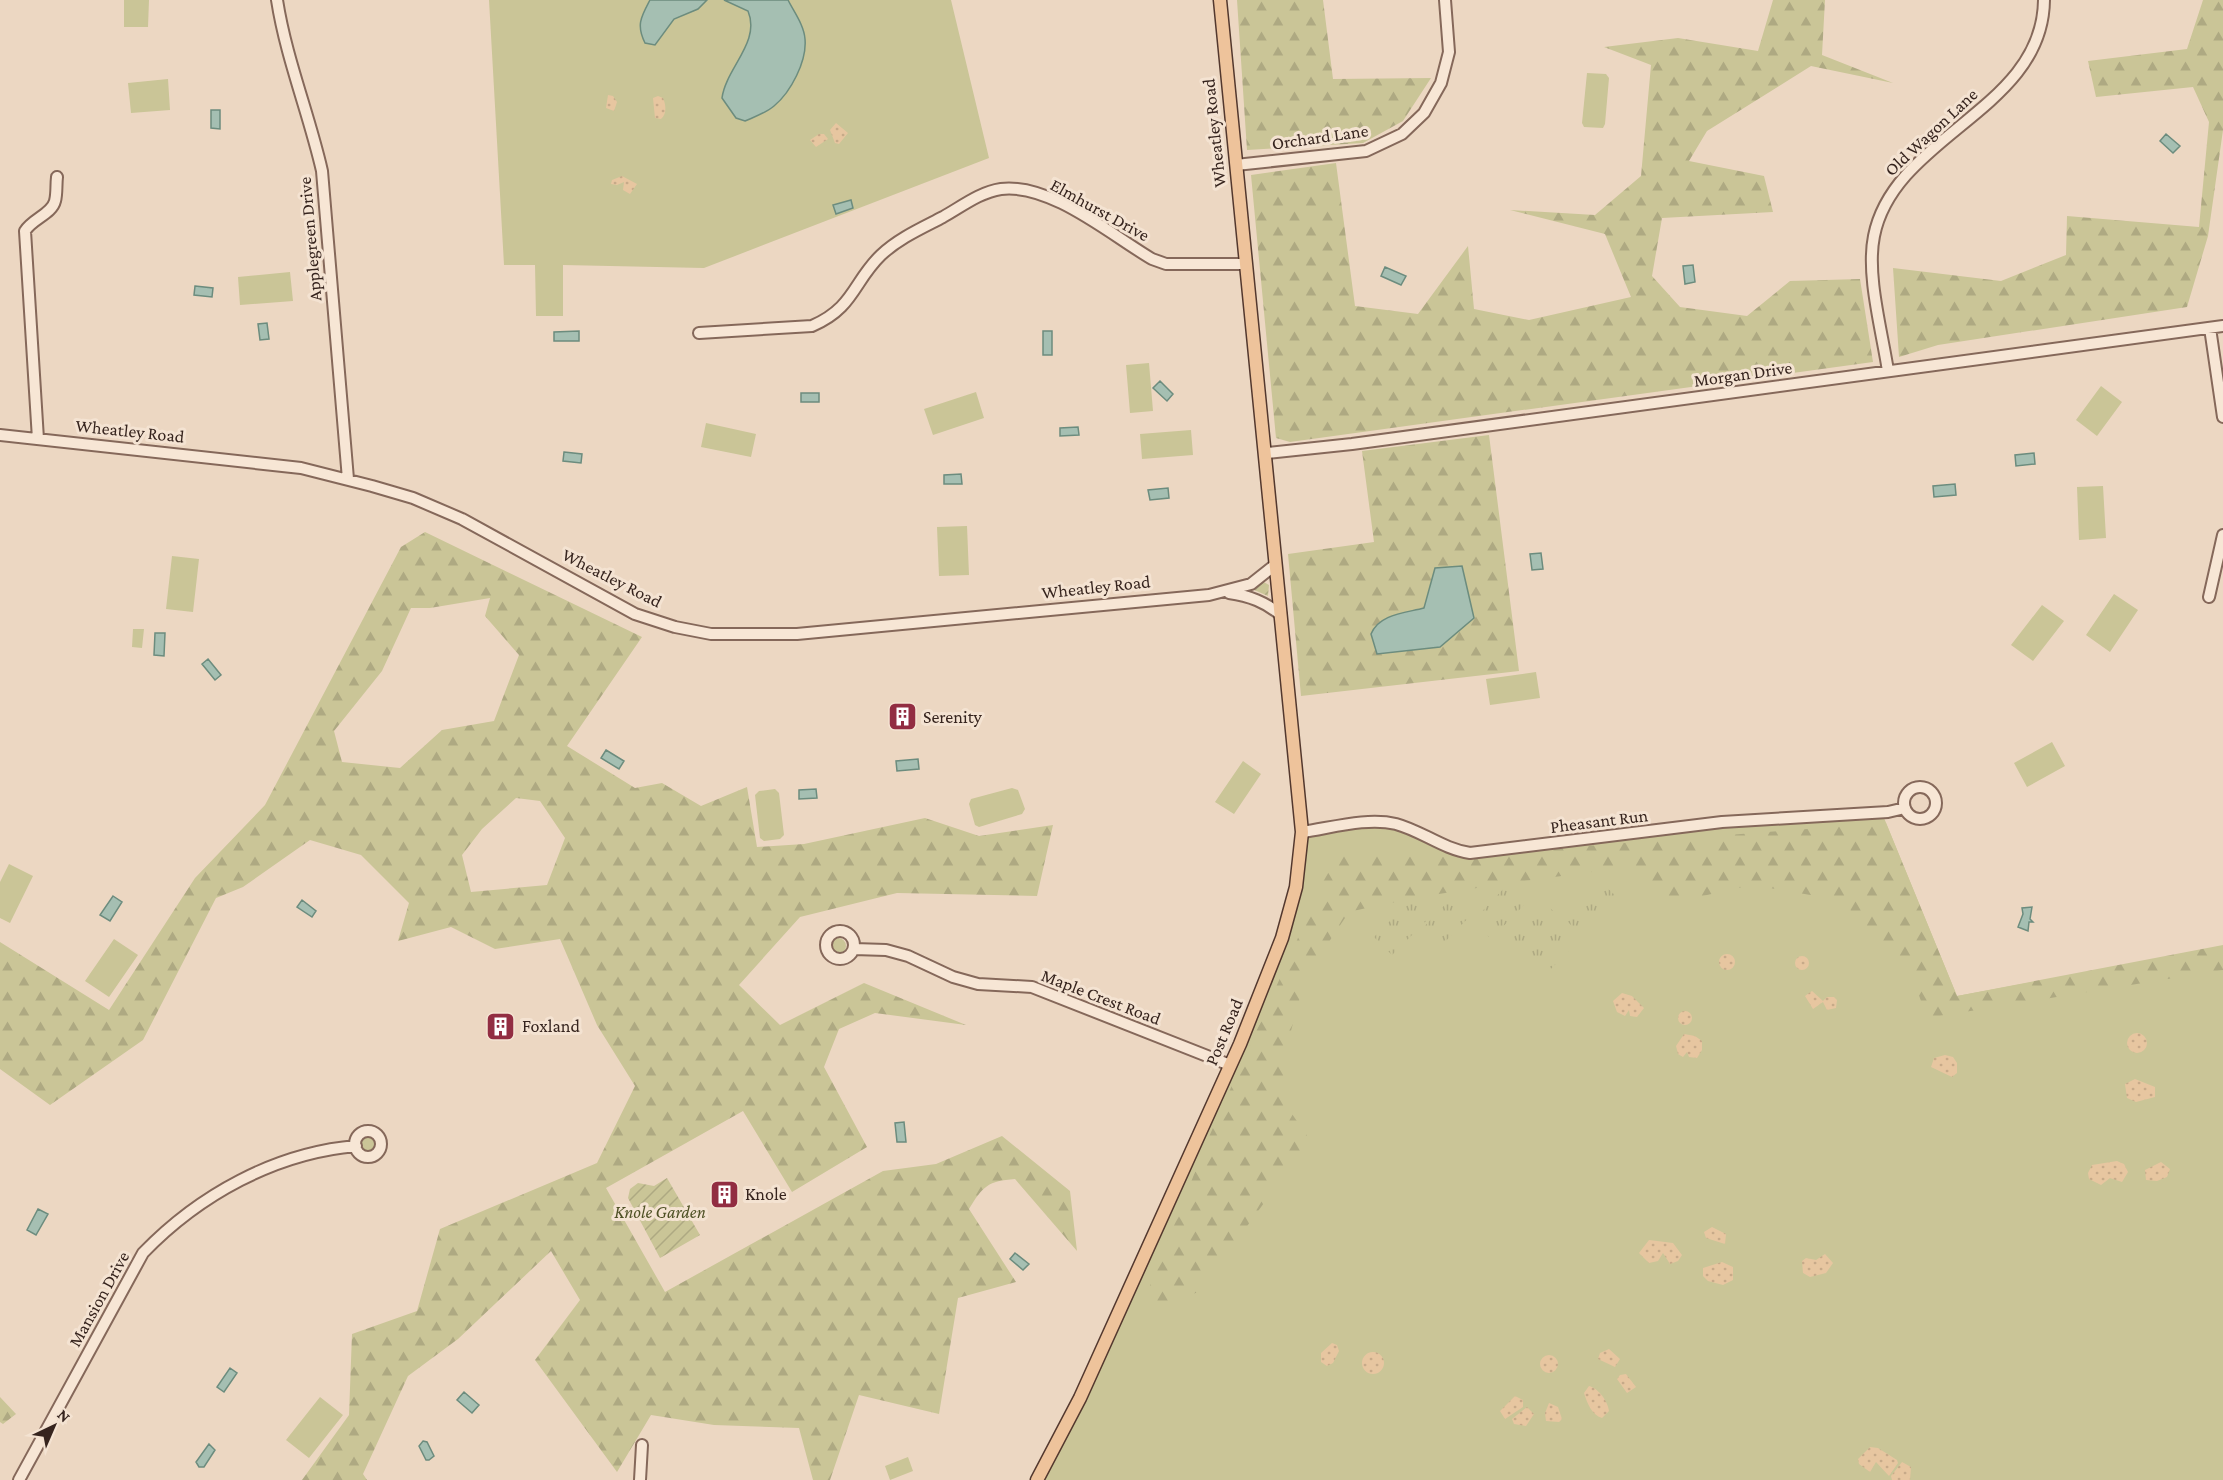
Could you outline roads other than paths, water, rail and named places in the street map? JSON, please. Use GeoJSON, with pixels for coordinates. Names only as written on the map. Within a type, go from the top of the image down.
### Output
{"type":"FeatureCollection","features":[{"type":"Feature","properties":{"kind":"main road","name":"Wheatley Road"},"geometry":{"type":"LineString","coordinates":[[1220,0],[1245,264],[1267,453],[1275,565]]}},
{"type":"Feature","properties":{"kind":"main road","name":"Post Road"},"geometry":{"type":"LineString","coordinates":[[1037,1480],[1080,1398],[1230,1065],[1282,938],[1296,887],[1302,832],[1275,565]]}},
{"type":"Feature","properties":{"kind":"street","name":"Applegreen Drive"},"geometry":{"type":"LineString","coordinates":[[278,0],[288,53],[313,132],[322,171],[348,479]]}},
{"type":"Feature","properties":{"kind":"street","name":"Orchard Lane"},"geometry":{"type":"LineString","coordinates":[[1236,165],[1366,151],[1402,134],[1424,113],[1441,83],[1449,52],[1445,0]]}},
{"type":"Feature","properties":{"kind":"street","name":"Old Wagon Lane"},"geometry":{"type":"LineString","coordinates":[[1888,371],[1872,253],[1887,198],[1906,176],[2022,68],[2038,39],[2044,0]]}},
{"type":"Feature","properties":{"kind":"street"},"geometry":{"type":"LineString","coordinates":[[38,439],[25,231],[29,224],[51,209],[55,202],[57,177]]}},
{"type":"Feature","properties":{"kind":"street","name":"Elmhurst Drive"},"geometry":{"type":"LineString","coordinates":[[699,333],[812,326],[825,320],[845,306],[879,257],[894,244],[980,196],[1001,189],[1042,195],[1062,204],[1152,259],[1166,264],[1245,264]]}},
{"type":"Feature","properties":{"kind":"street","name":"Morgan Drive"},"geometry":{"type":"LineString","coordinates":[[1267,453],[2223,326]]}},
{"type":"Feature","properties":{"kind":"street"},"geometry":{"type":"LineString","coordinates":[[2210,328],[2223,417]]}},
{"type":"Feature","properties":{"kind":"street","name":"Wheatley Road"},"geometry":{"type":"LineString","coordinates":[[0,435],[301,468],[348,479],[413,498],[462,519],[635,614],[675,627],[711,634],[796,634],[1226,593],[1248,596],[1268,605],[1281,615]]}},
{"type":"Feature","properties":{"kind":"street"},"geometry":{"type":"LineString","coordinates":[[2209,597],[2223,535]]}},
{"type":"Feature","properties":{"kind":"street","name":"Wheatley Road"},"geometry":{"type":"LineString","coordinates":[[1226,593],[1251,584],[1275,565]]}},
{"type":"Feature","properties":{"kind":"street","name":"Pheasant Run"},"geometry":{"type":"LineString","coordinates":[[1302,832],[1363,823],[1393,823],[1417,831],[1454,850],[1470,853],[1722,822],[1888,812],[1905,808]]}},
{"type":"Feature","properties":{"kind":"street","name":"Maple Crest Road"},"geometry":{"type":"LineString","coordinates":[[855,949],[886,950],[908,956],[954,977],[978,984],[1032,987],[1230,1065]]}},
{"type":"Feature","properties":{"kind":"street","name":"Mansion Drive"},"geometry":{"type":"LineString","coordinates":[[20,1480],[143,1254],[156,1240],[194,1210],[248,1175],[282,1161],[327,1149],[356,1146]]}},
{"type":"Feature","properties":{"kind":"street"},"geometry":{"type":"LineString","coordinates":[[640,1480],[642,1445]]}},
{"type":"Feature","properties":{"kind":"place","name":"Serenity"},"geometry":{"type":"Point","coordinates":[902,717]}},
{"type":"Feature","properties":{"kind":"place","name":"Foxland"},"geometry":{"type":"Point","coordinates":[501,1026]}},
{"type":"Feature","properties":{"kind":"place","name":"Knole"},"geometry":{"type":"Point","coordinates":[724,1194]}},
{"type":"Feature","properties":{"kind":"park label","name":"Knole Garden"},"geometry":{"type":"Point","coordinates":[660,1212]}}]}
